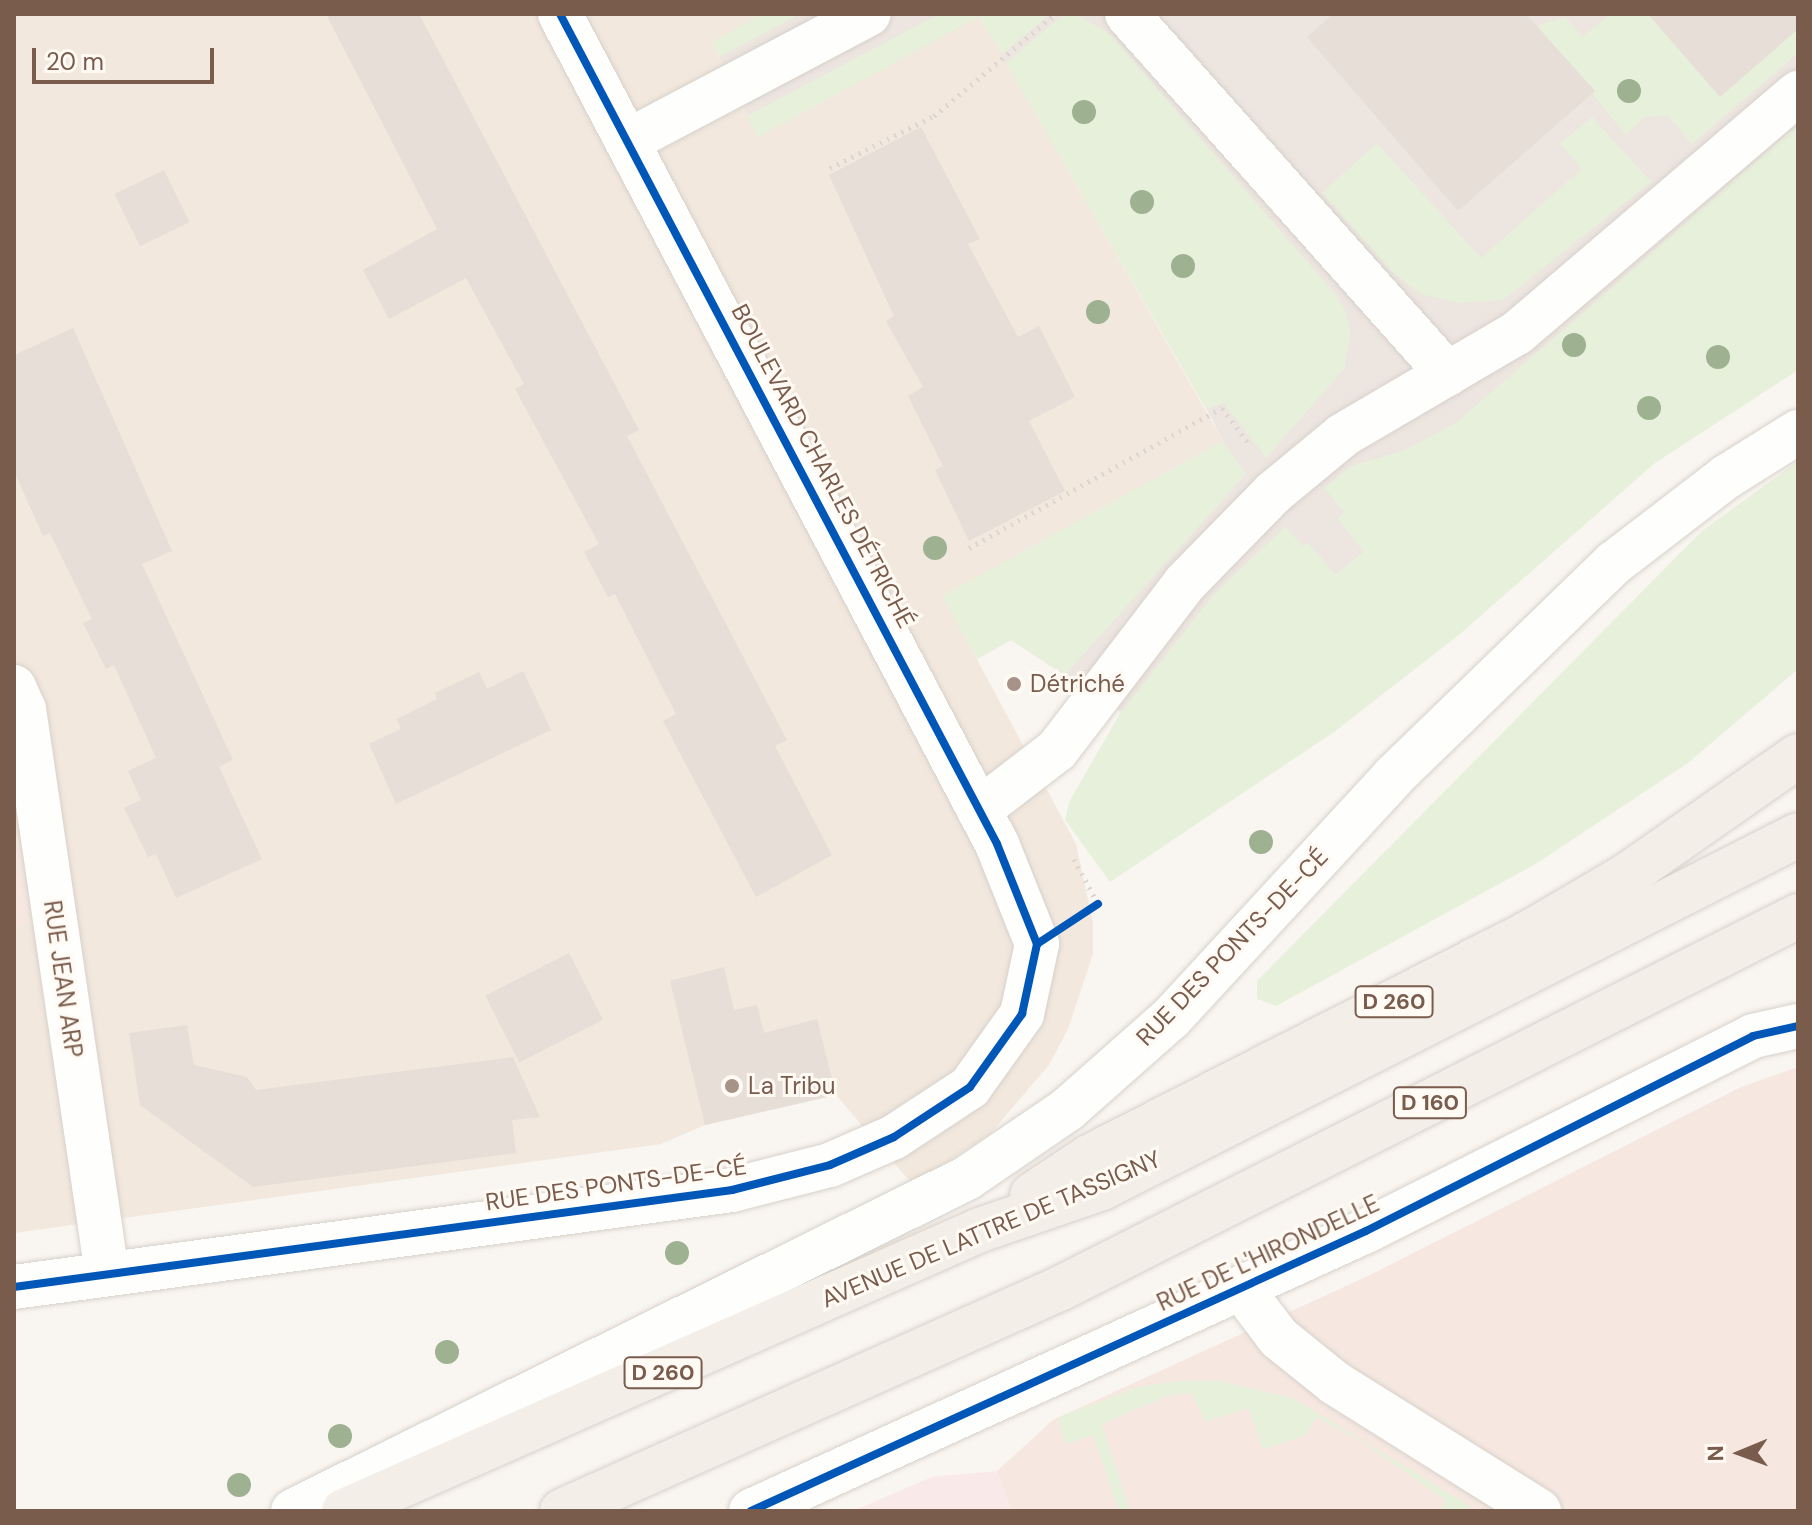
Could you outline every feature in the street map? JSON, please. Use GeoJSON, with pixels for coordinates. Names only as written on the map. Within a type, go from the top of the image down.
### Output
{"type":"FeatureCollection","features":[{"type":"Feature","properties":{"kind":"main road","name":"D 260"},"geometry":{"type":"LineString","coordinates":[[980,1230],[1089,1157],[1527,934],[1626,876],[1798,756]]}},
{"type":"Feature","properties":{"kind":"main road","name":"AVENUE DE LATTRE DE TASSIGNY"},"geometry":{"type":"LineString","coordinates":[[344,1511],[980,1230],[1102,1188],[1798,835]]}},
{"type":"Feature","properties":{"kind":"main road","name":"D 160"},"geometry":{"type":"LineString","coordinates":[[562,1511],[1061,1288],[1798,916]]}},
{"type":"Feature","properties":{"kind":"street","name":"BOULEVARD CHARLES DÉTRICHÉ"},"geometry":{"type":"LineString","coordinates":[[560,14],[979,810],[1017,887],[1037,944]]}},
{"type":"Feature","properties":{"kind":"street"},"geometry":{"type":"LineString","coordinates":[[628,141],[869,14]]}},
{"type":"Feature","properties":{"kind":"street"},"geometry":{"type":"LineString","coordinates":[[1127,14],[1448,374]]}},
{"type":"Feature","properties":{"kind":"street"},"geometry":{"type":"LineString","coordinates":[[979,810],[1057,750],[1185,583],[1279,488],[1343,435],[1517,333],[1798,93]]}},
{"type":"Feature","properties":{"kind":"street","name":"RUE DES PONTS-DE-CÉ"},"geometry":{"type":"LineString","coordinates":[[293,1511],[967,1178],[1068,1109],[1171,1018],[1393,777],[1614,563],[1726,477],[1798,432]]}},
{"type":"Feature","properties":{"kind":"street","name":"RUE JEAN ARP"},"geometry":{"type":"LineString","coordinates":[[14,687],[24,709],[107,1274]]}},
{"type":"Feature","properties":{"kind":"street","name":"RUE DES PONTS-DE-CÉ"},"geometry":{"type":"LineString","coordinates":[[14,1287],[732,1190],[830,1165],[894,1137],[970,1087],[1022,1014],[1037,944]]}},
{"type":"Feature","properties":{"kind":"street","name":"RUE DE L'HIRONDELLE"},"geometry":{"type":"LineString","coordinates":[[751,1511],[1366,1231],[1753,1036],[1798,1026]]}},
{"type":"Feature","properties":{"kind":"street","name":"RUE DE L'HIRONDELLE"},"geometry":{"type":"LineString","coordinates":[[1241,1288],[1279,1338],[1335,1383],[1539,1511]]}},
{"type":"Feature","properties":{"kind":"path"},"geometry":{"type":"LineString","coordinates":[[830,168],[934,116],[1055,14]]}},
{"type":"Feature","properties":{"kind":"path"},"geometry":{"type":"LineString","coordinates":[[969,548],[1222,408],[1279,488]]}},
{"type":"Feature","properties":{"kind":"path"},"geometry":{"type":"LineString","coordinates":[[1037,944],[1098,904],[1074,859]]}},
{"type":"Feature","properties":{"kind":"shaded area"},"geometry":{"type":"Polygon","coordinates":[[[14,14],[762,14],[712,42],[758,137],[980,16],[1223,441],[943,596],[1076,844],[1093,923],[1093,954],[1068,1029],[1049,1065],[990,1134],[913,1185],[836,1095],[705,1125],[661,1144],[14,1233],[14,927],[32,924],[14,815],[14,14]]]}},
{"type":"Feature","properties":{"kind":"shaded area"},"geometry":{"type":"Polygon","coordinates":[[[762,14],[1798,14],[1798,258],[1364,552],[1146,728],[1011,640],[977,659],[942,596],[1223,441],[1209,414],[980,17],[758,137],[712,42],[762,14]]]}},
{"type":"Feature","properties":{"kind":"shaded area"},"geometry":{"type":"Polygon","coordinates":[[[14,815],[32,925],[14,927],[14,815]]]}},
{"type":"Feature","properties":{"kind":"shaded area"},"geometry":{"type":"Polygon","coordinates":[[[1798,1067],[1798,1511],[1011,1511],[997,1471],[1053,1420],[1370,1275],[1741,1087],[1798,1067]]]}},
{"type":"Feature","properties":{"kind":"shaded area"},"geometry":{"type":"Polygon","coordinates":[[[997,1471],[1011,1511],[853,1511],[932,1477],[997,1471]]]}},
{"type":"Feature","properties":{"kind":"green space"},"geometry":{"type":"Polygon","coordinates":[[[762,14],[800,14],[719,57],[712,42],[762,14]]]}},
{"type":"Feature","properties":{"kind":"green space"},"geometry":{"type":"Polygon","coordinates":[[[939,14],[1050,14],[1002,54],[979,17],[758,137],[747,116],[939,14]]]}},
{"type":"Feature","properties":{"kind":"green space"},"geometry":{"type":"Polygon","coordinates":[[[1064,14],[1076,14],[1111,35],[1337,296],[1346,313],[1351,333],[1344,369],[1266,458],[1224,403],[1206,409],[1006,63],[1064,14]]]}},
{"type":"Feature","properties":{"kind":"green space"},"geometry":{"type":"Polygon","coordinates":[[[1610,14],[1648,14],[1720,96],[1798,29],[1798,53],[1692,144],[1668,116],[1645,117],[1626,135],[1537,26],[1565,17],[1583,37],[1610,14]]]}},
{"type":"Feature","properties":{"kind":"green space"},"geometry":{"type":"Polygon","coordinates":[[[1592,117],[1651,182],[1503,300],[1460,303],[1421,294],[1393,273],[1322,193],[1377,143],[1481,258],[1582,169],[1560,144],[1592,117]]]}},
{"type":"Feature","properties":{"kind":"green space"},"geometry":{"type":"Polygon","coordinates":[[[1798,125],[1798,370],[1655,463],[1460,634],[1334,732],[1110,882],[1065,820],[1069,802],[1121,712],[1215,593],[1285,527],[1303,546],[1308,543],[1336,575],[1364,552],[1338,519],[1344,512],[1324,488],[1351,466],[1405,450],[1457,422],[1798,125]]]}},
{"type":"Feature","properties":{"kind":"green space"},"geometry":{"type":"Polygon","coordinates":[[[1223,441],[1246,474],[1065,675],[1011,640],[977,659],[942,596],[1223,441]]]}},
{"type":"Feature","properties":{"kind":"green space"},"geometry":{"type":"Polygon","coordinates":[[[1798,461],[1798,669],[1688,763],[1534,865],[1276,1006],[1257,999],[1257,981],[1702,531],[1798,461]]]}},
{"type":"Feature","properties":{"kind":"green space"},"geometry":{"type":"Polygon","coordinates":[[[1179,1381],[1219,1381],[1293,1398],[1470,1506],[1466,1511],[1440,1511],[1446,1501],[1361,1441],[1316,1417],[1306,1435],[1263,1450],[1249,1408],[1205,1422],[1192,1393],[1167,1396],[1102,1424],[1130,1511],[1119,1511],[1093,1435],[1065,1444],[1057,1418],[1138,1387],[1179,1381]]]}},
{"type":"Feature","properties":{"kind":"building"},"geometry":{"type":"Polygon","coordinates":[[[326,14],[419,14],[639,430],[627,436],[787,740],[775,746],[832,855],[756,897],[663,721],[676,714],[615,594],[608,597],[584,552],[599,544],[515,389],[524,384],[466,278],[389,319],[363,270],[437,229],[326,14]]]}},
{"type":"Feature","properties":{"kind":"building"},"geometry":{"type":"Polygon","coordinates":[[[1333,14],[1526,14],[1595,91],[1458,211],[1307,37],[1333,14]]]}},
{"type":"Feature","properties":{"kind":"building"},"geometry":{"type":"Polygon","coordinates":[[[1648,14],[1798,14],[1798,29],[1720,97],[1648,14]]]}},
{"type":"Feature","properties":{"kind":"building"},"geometry":{"type":"Polygon","coordinates":[[[921,127],[980,239],[968,244],[1018,337],[1039,326],[1075,397],[1029,421],[1065,491],[969,541],[935,470],[943,466],[908,396],[923,387],[886,321],[894,316],[829,175],[921,127]]]}},
{"type":"Feature","properties":{"kind":"building"},"geometry":{"type":"Polygon","coordinates":[[[164,170],[189,222],[140,246],[115,194],[164,170]]]}},
{"type":"Feature","properties":{"kind":"building"},"geometry":{"type":"Polygon","coordinates":[[[73,328],[172,551],[142,564],[233,760],[219,767],[262,859],[176,898],[156,854],[148,857],[124,808],[141,800],[128,771],[156,758],[114,665],[106,669],[83,623],[92,619],[50,533],[43,536],[14,471],[14,355],[73,328]]]}},
{"type":"Feature","properties":{"kind":"building"},"geometry":{"type":"Polygon","coordinates":[[[523,671],[551,730],[396,804],[369,744],[401,729],[397,719],[437,699],[435,693],[479,672],[487,689],[523,671]]]}},
{"type":"Feature","properties":{"kind":"building"},"geometry":{"type":"Polygon","coordinates":[[[569,953],[603,1020],[519,1063],[485,996],[569,953]]]}},
{"type":"Feature","properties":{"kind":"building"},"geometry":{"type":"Polygon","coordinates":[[[724,967],[734,1010],[757,1005],[764,1033],[817,1019],[836,1095],[705,1125],[670,981],[724,967]]]}},
{"type":"Feature","properties":{"kind":"building"},"geometry":{"type":"Polygon","coordinates":[[[187,1025],[194,1065],[247,1077],[256,1090],[513,1057],[540,1117],[512,1120],[516,1153],[253,1187],[140,1105],[129,1033],[187,1025]]]}},
{"type":"Feature","properties":{"kind":"cycle path"},"geometry":{"type":"LineString","coordinates":[[560,14],[997,844],[1037,944]]}},
{"type":"Feature","properties":{"kind":"cycle path"},"geometry":{"type":"LineString","coordinates":[[14,1287],[732,1190],[830,1165],[894,1137],[970,1087],[1022,1014],[1037,944],[1098,904]]}},
{"type":"Feature","properties":{"kind":"cycle path"},"geometry":{"type":"LineString","coordinates":[[751,1511],[1366,1231],[1753,1036],[1798,1026]]}},
{"type":"Feature","properties":{"kind":"place","name":"Détriché"},"geometry":{"type":"Point","coordinates":[1014,684]}},
{"type":"Feature","properties":{"kind":"place","name":"La Tribu"},"geometry":{"type":"Point","coordinates":[732,1086]}}]}
